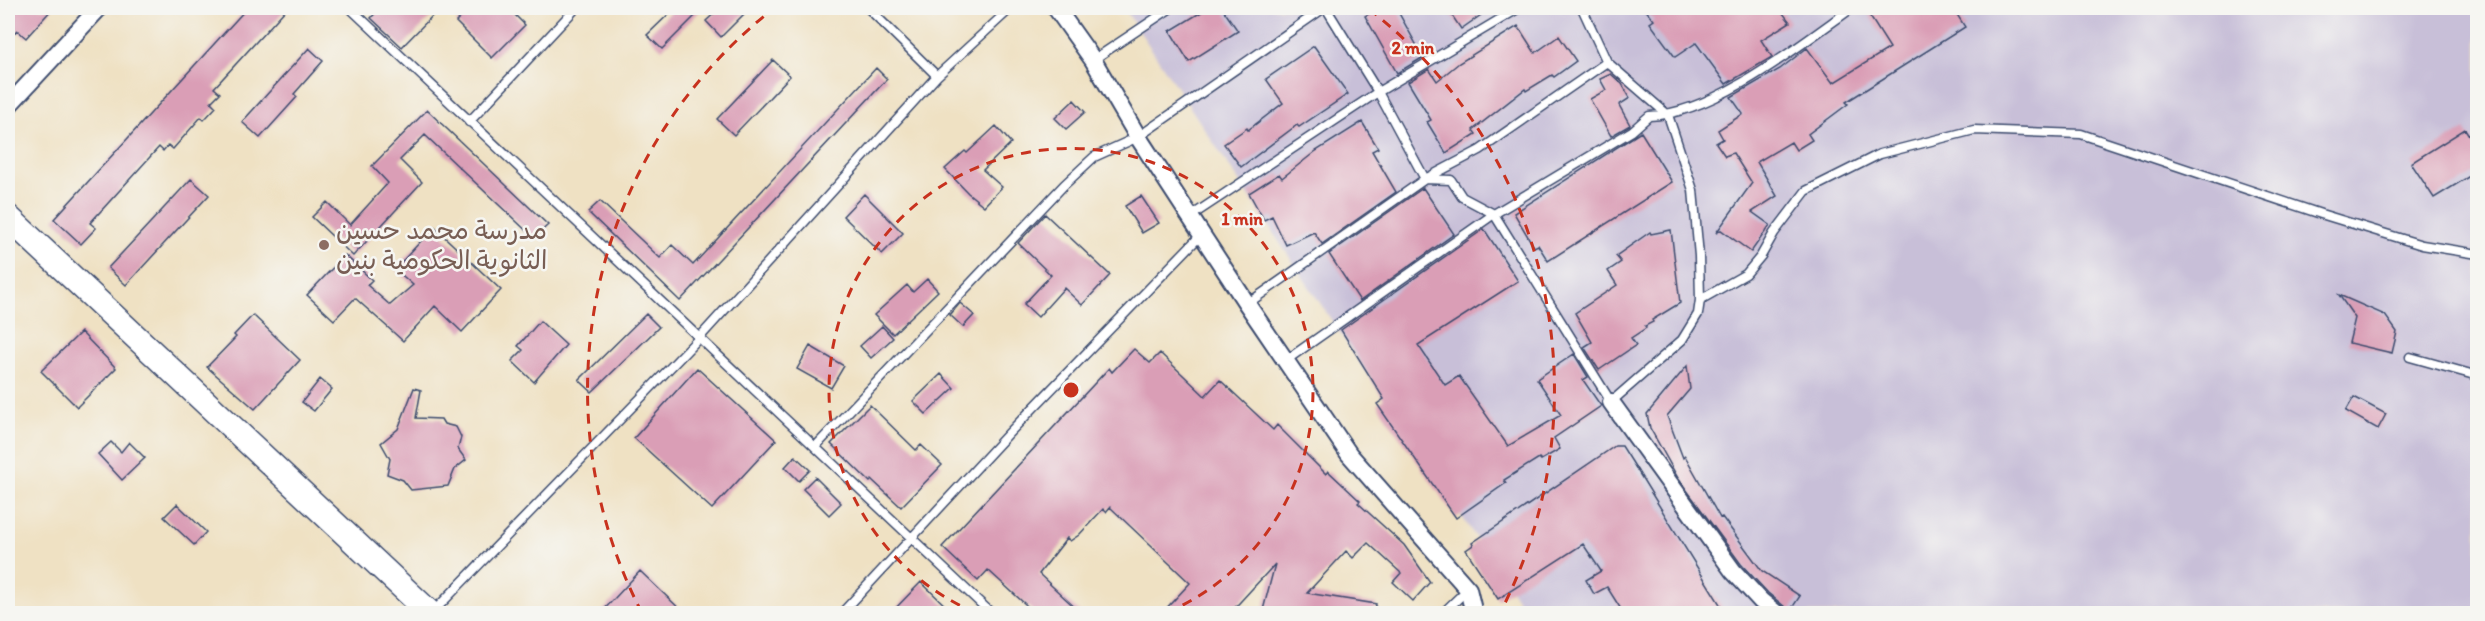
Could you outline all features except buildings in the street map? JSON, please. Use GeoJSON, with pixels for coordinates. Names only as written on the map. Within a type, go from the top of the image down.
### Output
{"type":"FeatureCollection","features":[{"type":"Feature","properties":{"kind":"street"},"geometry":{"type":"LineString","coordinates":[[8,106],[99,8]]}},
{"type":"Feature","properties":{"kind":"street"},"geometry":{"type":"LineString","coordinates":[[1056,8],[1093,60],[1138,137],[1247,304],[1349,454],[1468,589],[1474,614]]}},
{"type":"Feature","properties":{"kind":"street"},"geometry":{"type":"LineString","coordinates":[[8,217],[431,614]]}},
{"type":"Feature","properties":{"kind":"street"},"geometry":{"type":"LineString","coordinates":[[1611,402],[1733,571],[1761,601],[1777,614]]}},
{"type":"Feature","properties":{"kind":"lane"},"geometry":{"type":"LineString","coordinates":[[350,8],[992,614]]}},
{"type":"Feature","properties":{"kind":"lane"},"geometry":{"type":"LineString","coordinates":[[470,122],[576,8]]}},
{"type":"Feature","properties":{"kind":"lane"},"geometry":{"type":"LineString","coordinates":[[868,8],[938,76]]}},
{"type":"Feature","properties":{"kind":"lane"},"geometry":{"type":"LineString","coordinates":[[431,614],[699,338],[938,76],[1011,8]]}},
{"type":"Feature","properties":{"kind":"lane"},"geometry":{"type":"LineString","coordinates":[[1093,60],[1171,8]]}},
{"type":"Feature","properties":{"kind":"lane"},"geometry":{"type":"LineString","coordinates":[[815,447],[1064,185],[1094,157],[1138,137],[1325,8],[1378,92],[1425,179]]}},
{"type":"Feature","properties":{"kind":"lane"},"geometry":{"type":"LineString","coordinates":[[1191,216],[1378,92],[1519,8]]}},
{"type":"Feature","properties":{"kind":"lane"},"geometry":{"type":"LineString","coordinates":[[1425,179],[1451,180],[1462,197],[1494,214],[1611,402],[1682,340],[1698,314],[1700,300],[1693,190],[1668,115],[1607,62],[1582,8]]}},
{"type":"Feature","properties":{"kind":"lane"},"geometry":{"type":"LineString","coordinates":[[1285,361],[1494,214],[1632,131],[1649,116],[1668,115],[1717,96],[1791,52],[1852,8]]}},
{"type":"Feature","properties":{"kind":"lane"},"geometry":{"type":"LineString","coordinates":[[1247,304],[1425,179],[1480,150],[1607,62]]}},
{"type":"Feature","properties":{"kind":"lane"},"geometry":{"type":"LineString","coordinates":[[1700,300],[1746,274],[1806,191],[1880,154],[1974,130],[2081,134],[2422,245],[2478,254]]}},
{"type":"Feature","properties":{"kind":"lane"},"geometry":{"type":"LineString","coordinates":[[842,614],[910,537],[1202,234]]}},
{"type":"Feature","properties":{"kind":"lane"},"geometry":{"type":"LineString","coordinates":[[2410,357],[2478,376]]}},
{"type":"Feature","properties":{"kind":"lane"},"geometry":{"type":"LineString","coordinates":[[1442,614],[1468,589]]}},
{"type":"Feature","properties":{"kind":"shaded area"},"geometry":{"type":"Polygon","coordinates":[[[1124,8],[2477,8],[2477,613],[1526,613],[1124,8]]]}},
{"type":"Feature","properties":{"kind":"place","name":"مدرسة محمد حسين الثانوية الحكومية بنين"},"geometry":{"type":"Point","coordinates":[324,245]}}]}
